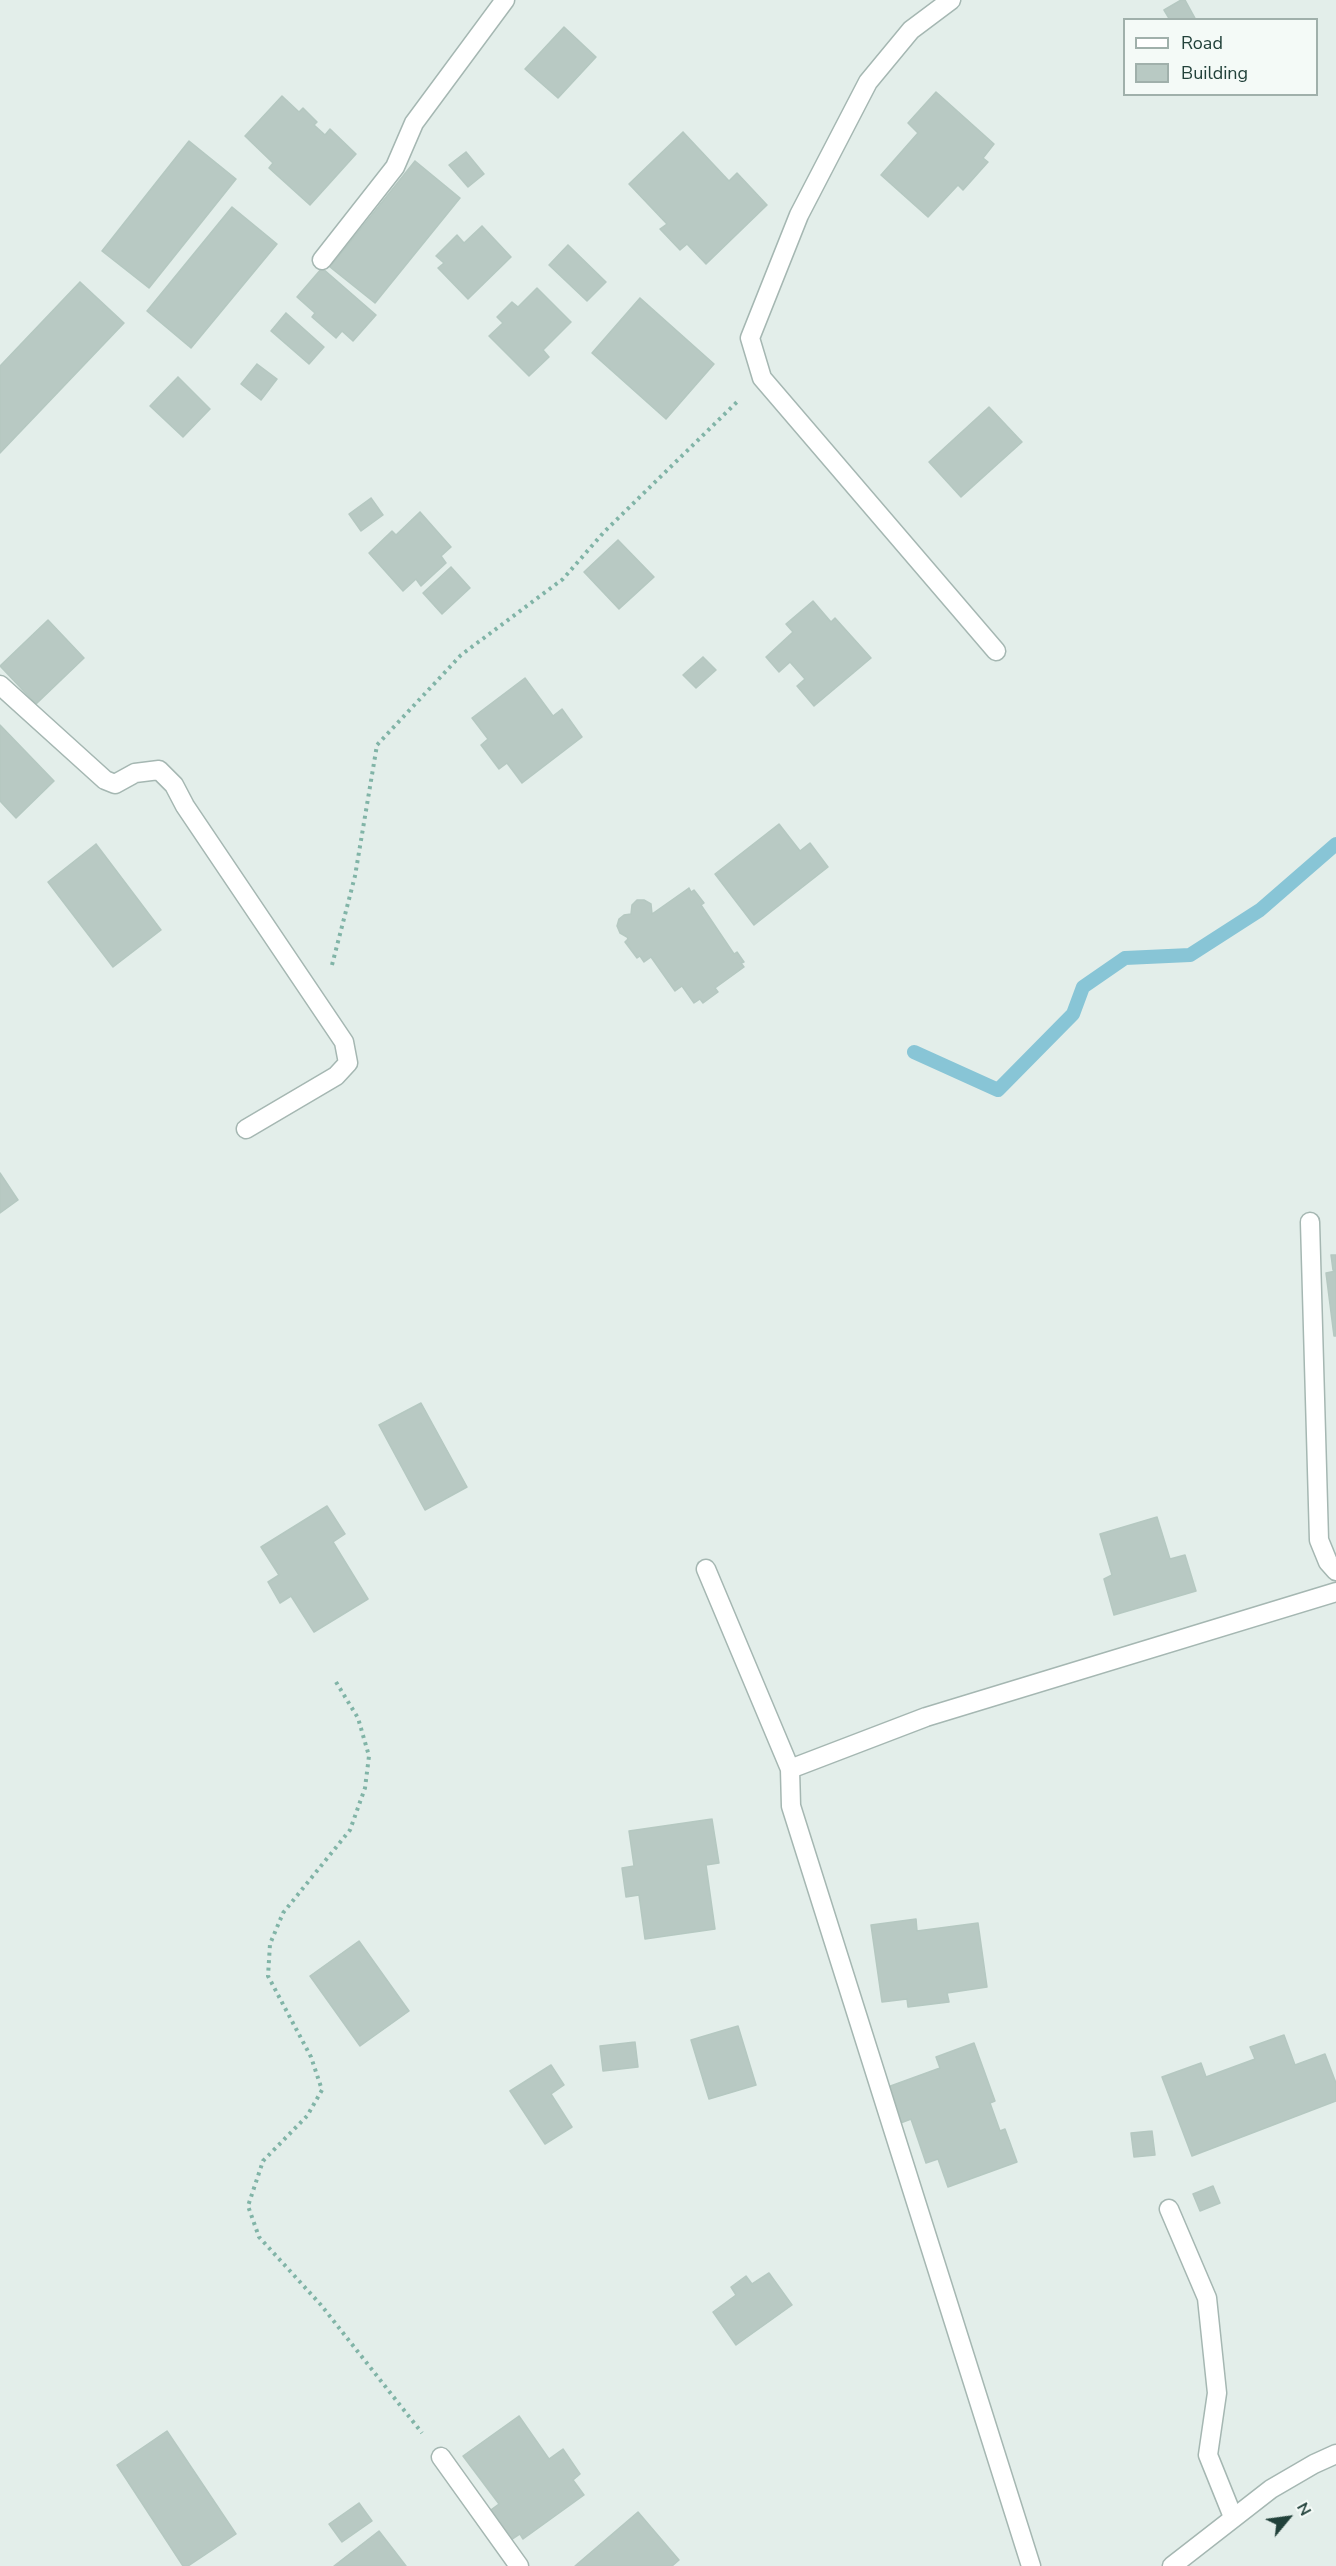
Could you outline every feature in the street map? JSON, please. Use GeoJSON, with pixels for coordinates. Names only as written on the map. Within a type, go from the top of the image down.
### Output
{"type":"FeatureCollection","features":[{"type":"Feature","properties":{"kind":"street"},"geometry":{"type":"LineString","coordinates":[[322,260],[394,167],[414,123],[505,0]]}},
{"type":"Feature","properties":{"kind":"street"},"geometry":{"type":"LineString","coordinates":[[951,0],[911,30],[868,82],[799,215],[750,338],[762,378],[996,651]]}},
{"type":"Feature","properties":{"kind":"street"},"geometry":{"type":"LineString","coordinates":[[0,685],[105,780],[115,784],[135,773],[159,770],[174,785],[185,806],[344,1042],[348,1063],[336,1076],[246,1129]]}},
{"type":"Feature","properties":{"kind":"street"},"geometry":{"type":"LineString","coordinates":[[1310,1222],[1319,1540],[1328,1562],[1336,1570]]}},
{"type":"Feature","properties":{"kind":"street"},"geometry":{"type":"LineString","coordinates":[[706,1569],[790,1769],[791,1806],[1030,2566]]}},
{"type":"Feature","properties":{"kind":"street"},"geometry":{"type":"LineString","coordinates":[[790,1769],[926,1717],[1336,1592]]}},
{"type":"Feature","properties":{"kind":"street"},"geometry":{"type":"LineString","coordinates":[[1169,2209],[1207,2298],[1217,2393],[1208,2454],[1233,2517]]}},
{"type":"Feature","properties":{"kind":"street"},"geometry":{"type":"LineString","coordinates":[[1172,2566],[1271,2489],[1336,2454]]}},
{"type":"Feature","properties":{"kind":"street"},"geometry":{"type":"LineString","coordinates":[[441,2457],[519,2566]]}},
{"type":"Feature","properties":{"kind":"path"},"geometry":{"type":"LineString","coordinates":[[321,1007],[355,876],[377,745],[460,655],[562,579],[604,532],[762,378]]}},
{"type":"Feature","properties":{"kind":"path"},"geometry":{"type":"LineString","coordinates":[[336,1682],[358,1718],[369,1756],[365,1788],[350,1830],[283,1913],[270,1944],[268,1976],[311,2057],[322,2090],[308,2116],[263,2161],[248,2206],[259,2237],[321,2305],[441,2457]]}},
{"type":"Feature","properties":{"kind":"building"},"geometry":{"type":"Polygon","coordinates":[[[1185,0],[1195,18],[1169,18],[1164,10],[1185,0]]]}},
{"type":"Feature","properties":{"kind":"building"},"geometry":{"type":"Polygon","coordinates":[[[564,27],[596,57],[558,98],[525,69],[564,27]]]}},
{"type":"Feature","properties":{"kind":"building"},"geometry":{"type":"Polygon","coordinates":[[[936,92],[994,144],[983,158],[988,162],[963,190],[958,185],[928,217],[881,175],[918,133],[908,123],[936,92]]]}},
{"type":"Feature","properties":{"kind":"building"},"geometry":{"type":"Polygon","coordinates":[[[282,96],[299,112],[303,108],[317,122],[314,125],[325,135],[330,129],[356,154],[310,205],[269,168],[273,163],[245,136],[282,96]]]}},
{"type":"Feature","properties":{"kind":"building"},"geometry":{"type":"Polygon","coordinates":[[[683,132],[729,181],[737,173],[767,205],[706,264],[687,244],[680,250],[660,229],[667,224],[629,184],[683,132]]]}},
{"type":"Feature","properties":{"kind":"building"},"geometry":{"type":"Polygon","coordinates":[[[189,141],[236,179],[149,288],[102,251],[189,141]]]}},
{"type":"Feature","properties":{"kind":"building"},"geometry":{"type":"Polygon","coordinates":[[[466,152],[484,174],[468,187],[449,165],[466,152]]]}},
{"type":"Feature","properties":{"kind":"building"},"geometry":{"type":"Polygon","coordinates":[[[415,161],[460,198],[375,303],[330,267],[415,161]]]}},
{"type":"Feature","properties":{"kind":"building"},"geometry":{"type":"Polygon","coordinates":[[[232,207],[277,244],[191,348],[147,311],[232,207]]]}},
{"type":"Feature","properties":{"kind":"building"},"geometry":{"type":"Polygon","coordinates":[[[482,226],[511,257],[468,299],[438,268],[444,263],[436,256],[457,235],[464,243],[482,226]]]}},
{"type":"Feature","properties":{"kind":"building"},"geometry":{"type":"Polygon","coordinates":[[[568,245],[606,282],[587,301],[549,265],[568,245]]]}},
{"type":"Feature","properties":{"kind":"building"},"geometry":{"type":"Polygon","coordinates":[[[322,268],[376,315],[353,341],[342,331],[336,338],[312,317],[315,313],[297,297],[322,268]]]}},
{"type":"Feature","properties":{"kind":"building"},"geometry":{"type":"Polygon","coordinates":[[[80,282],[124,323],[0,453],[0,366],[80,282]]]}},
{"type":"Feature","properties":{"kind":"building"},"geometry":{"type":"Polygon","coordinates":[[[537,288],[571,322],[543,350],[549,357],[529,376],[489,336],[503,323],[497,317],[512,302],[518,307],[537,288]]]}},
{"type":"Feature","properties":{"kind":"building"},"geometry":{"type":"Polygon","coordinates":[[[640,298],[714,364],[666,419],[592,353],[640,298]]]}},
{"type":"Feature","properties":{"kind":"building"},"geometry":{"type":"Polygon","coordinates":[[[286,313],[324,347],[309,364],[271,331],[286,313]]]}},
{"type":"Feature","properties":{"kind":"building"},"geometry":{"type":"Polygon","coordinates":[[[257,364],[277,379],[261,400],[241,384],[257,364]]]}},
{"type":"Feature","properties":{"kind":"building"},"geometry":{"type":"Polygon","coordinates":[[[178,377],[210,409],[183,437],[150,406],[178,377]]]}},
{"type":"Feature","properties":{"kind":"building"},"geometry":{"type":"Polygon","coordinates":[[[989,407],[1022,442],[961,497],[929,462],[989,407]]]}},
{"type":"Feature","properties":{"kind":"building"},"geometry":{"type":"Polygon","coordinates":[[[371,498],[383,515],[361,531],[349,514],[371,498]]]}},
{"type":"Feature","properties":{"kind":"building"},"geometry":{"type":"Polygon","coordinates":[[[420,512],[451,547],[441,556],[446,563],[421,586],[416,579],[403,591],[369,553],[392,531],[396,535],[420,512]]]}},
{"type":"Feature","properties":{"kind":"building"},"geometry":{"type":"Polygon","coordinates":[[[618,540],[654,577],[619,609],[584,572],[618,540]]]}},
{"type":"Feature","properties":{"kind":"building"},"geometry":{"type":"Polygon","coordinates":[[[451,567],[470,588],[442,614],[423,593],[451,567]]]}},
{"type":"Feature","properties":{"kind":"building"},"geometry":{"type":"Polygon","coordinates":[[[813,601],[831,622],[835,618],[871,658],[814,706],[797,686],[805,679],[790,662],[779,672],[766,657],[793,632],[786,624],[813,601]]]}},
{"type":"Feature","properties":{"kind":"building"},"geometry":{"type":"Polygon","coordinates":[[[48,620],[84,658],[36,704],[0,666],[48,620]]]}},
{"type":"Feature","properties":{"kind":"building"},"geometry":{"type":"Polygon","coordinates":[[[703,657],[716,670],[696,688],[683,675],[703,657]]]}},
{"type":"Feature","properties":{"kind":"building"},"geometry":{"type":"Polygon","coordinates":[[[525,678],[553,716],[562,709],[582,737],[522,783],[507,763],[499,769],[481,745],[488,739],[472,718],[525,678]]]}},
{"type":"Feature","properties":{"kind":"building"},"geometry":{"type":"Polygon","coordinates":[[[0,725],[54,781],[16,818],[0,801],[0,725]]]}},
{"type":"Feature","properties":{"kind":"building"},"geometry":{"type":"Polygon","coordinates":[[[779,824],[800,851],[810,843],[828,867],[754,925],[715,874],[779,824]]]}},
{"type":"Feature","properties":{"kind":"building"},"geometry":{"type":"Polygon","coordinates":[[[96,844],[161,930],[113,967],[48,882],[96,844]]]}},
{"type":"Feature","properties":{"kind":"building"},"geometry":{"type":"Polygon","coordinates":[[[689,888],[691,892],[694,890],[704,903],[701,905],[734,954],[737,952],[744,962],[741,963],[744,967],[715,988],[718,992],[703,1003],[700,999],[694,1003],[682,986],[675,991],[651,957],[644,962],[640,956],[637,958],[625,942],[627,937],[620,933],[617,926],[619,919],[631,914],[632,905],[637,900],[644,900],[651,904],[652,914],[689,888]]]}},
{"type":"Feature","properties":{"kind":"building"},"geometry":{"type":"Polygon","coordinates":[[[0,1173],[18,1200],[0,1213],[0,1173]]]}},
{"type":"Feature","properties":{"kind":"building"},"geometry":{"type":"Polygon","coordinates":[[[1331,1255],[1336,1255],[1336,1270],[1333,1270],[1331,1255]]]}},
{"type":"Feature","properties":{"kind":"building"},"geometry":{"type":"Polygon","coordinates":[[[1336,1271],[1336,1336],[1334,1336],[1326,1273],[1336,1271]]]}},
{"type":"Feature","properties":{"kind":"building"},"geometry":{"type":"Polygon","coordinates":[[[421,1403],[467,1487],[425,1510],[379,1425],[421,1403]]]}},
{"type":"Feature","properties":{"kind":"building"},"geometry":{"type":"Polygon","coordinates":[[[327,1506],[345,1534],[333,1542],[368,1599],[314,1632],[291,1596],[280,1603],[268,1582],[279,1575],[261,1547],[327,1506]]]}},
{"type":"Feature","properties":{"kind":"building"},"geometry":{"type":"Polygon","coordinates":[[[1157,1517],[1170,1559],[1185,1555],[1196,1591],[1114,1615],[1104,1579],[1112,1575],[1100,1534],[1157,1517]]]}},
{"type":"Feature","properties":{"kind":"building"},"geometry":{"type":"Polygon","coordinates":[[[712,1819],[719,1863],[706,1865],[715,1929],[645,1939],[639,1895],[626,1897],[622,1868],[634,1866],[629,1831],[712,1819]]]}},
{"type":"Feature","properties":{"kind":"building"},"geometry":{"type":"Polygon","coordinates":[[[916,1919],[917,1931],[978,1923],[987,1987],[947,1993],[949,2002],[908,2007],[907,1999],[882,2002],[871,1925],[916,1919]]]}},
{"type":"Feature","properties":{"kind":"building"},"geometry":{"type":"Polygon","coordinates":[[[359,1941],[409,2011],[360,2046],[310,1976],[359,1941]]]}},
{"type":"Feature","properties":{"kind":"building"},"geometry":{"type":"Polygon","coordinates":[[[738,2026],[756,2085],[709,2099],[691,2040],[738,2026]]]}},
{"type":"Feature","properties":{"kind":"building"},"geometry":{"type":"Polygon","coordinates":[[[1284,2035],[1295,2065],[1325,2054],[1336,2083],[1336,2101],[1192,2156],[1162,2077],[1201,2063],[1206,2077],[1255,2059],[1250,2047],[1284,2035]]]}},
{"type":"Feature","properties":{"kind":"building"},"geometry":{"type":"Polygon","coordinates":[[[635,2042],[638,2067],[603,2071],[600,2046],[635,2042]]]}},
{"type":"Feature","properties":{"kind":"building"},"geometry":{"type":"Polygon","coordinates":[[[974,2043],[995,2101],[990,2103],[1000,2131],[1005,2129],[1017,2162],[948,2187],[938,2159],[926,2163],[911,2119],[898,2124],[885,2088],[940,2068],[936,2057],[974,2043]]]}},
{"type":"Feature","properties":{"kind":"building"},"geometry":{"type":"Polygon","coordinates":[[[551,2065],[564,2085],[551,2094],[572,2127],[545,2144],[510,2091],[551,2065]]]}},
{"type":"Feature","properties":{"kind":"building"},"geometry":{"type":"Polygon","coordinates":[[[1152,2131],[1155,2155],[1134,2157],[1131,2133],[1152,2131]]]}},
{"type":"Feature","properties":{"kind":"building"},"geometry":{"type":"Polygon","coordinates":[[[1213,2186],[1220,2203],[1200,2211],[1193,2194],[1213,2186]]]}},
{"type":"Feature","properties":{"kind":"building"},"geometry":{"type":"Polygon","coordinates":[[[769,2273],[792,2305],[736,2345],[713,2312],[736,2295],[731,2287],[746,2276],[752,2284],[769,2273]]]}},
{"type":"Feature","properties":{"kind":"building"},"geometry":{"type":"Polygon","coordinates":[[[519,2416],[549,2459],[563,2449],[580,2474],[573,2480],[584,2495],[523,2539],[520,2534],[508,2542],[488,2512],[499,2504],[463,2456],[519,2416]]]}},
{"type":"Feature","properties":{"kind":"building"},"geometry":{"type":"Polygon","coordinates":[[[167,2431],[236,2534],[188,2566],[183,2566],[117,2465],[167,2431]]]}},
{"type":"Feature","properties":{"kind":"building"},"geometry":{"type":"Polygon","coordinates":[[[359,2503],[372,2521],[342,2542],[329,2524],[359,2503]]]}},
{"type":"Feature","properties":{"kind":"building"},"geometry":{"type":"Polygon","coordinates":[[[638,2512],[679,2560],[672,2566],[575,2566],[638,2512]]]}},
{"type":"Feature","properties":{"kind":"building"},"geometry":{"type":"Polygon","coordinates":[[[379,2531],[406,2566],[334,2566],[379,2531]]]}},
{"type":"Feature","properties":{"kind":"waterway"},"geometry":{"type":"LineString","coordinates":[[914,1052],[998,1090],[1073,1014],[1083,987],[1125,958],[1190,955],[1260,910],[1336,844]]}}]}
